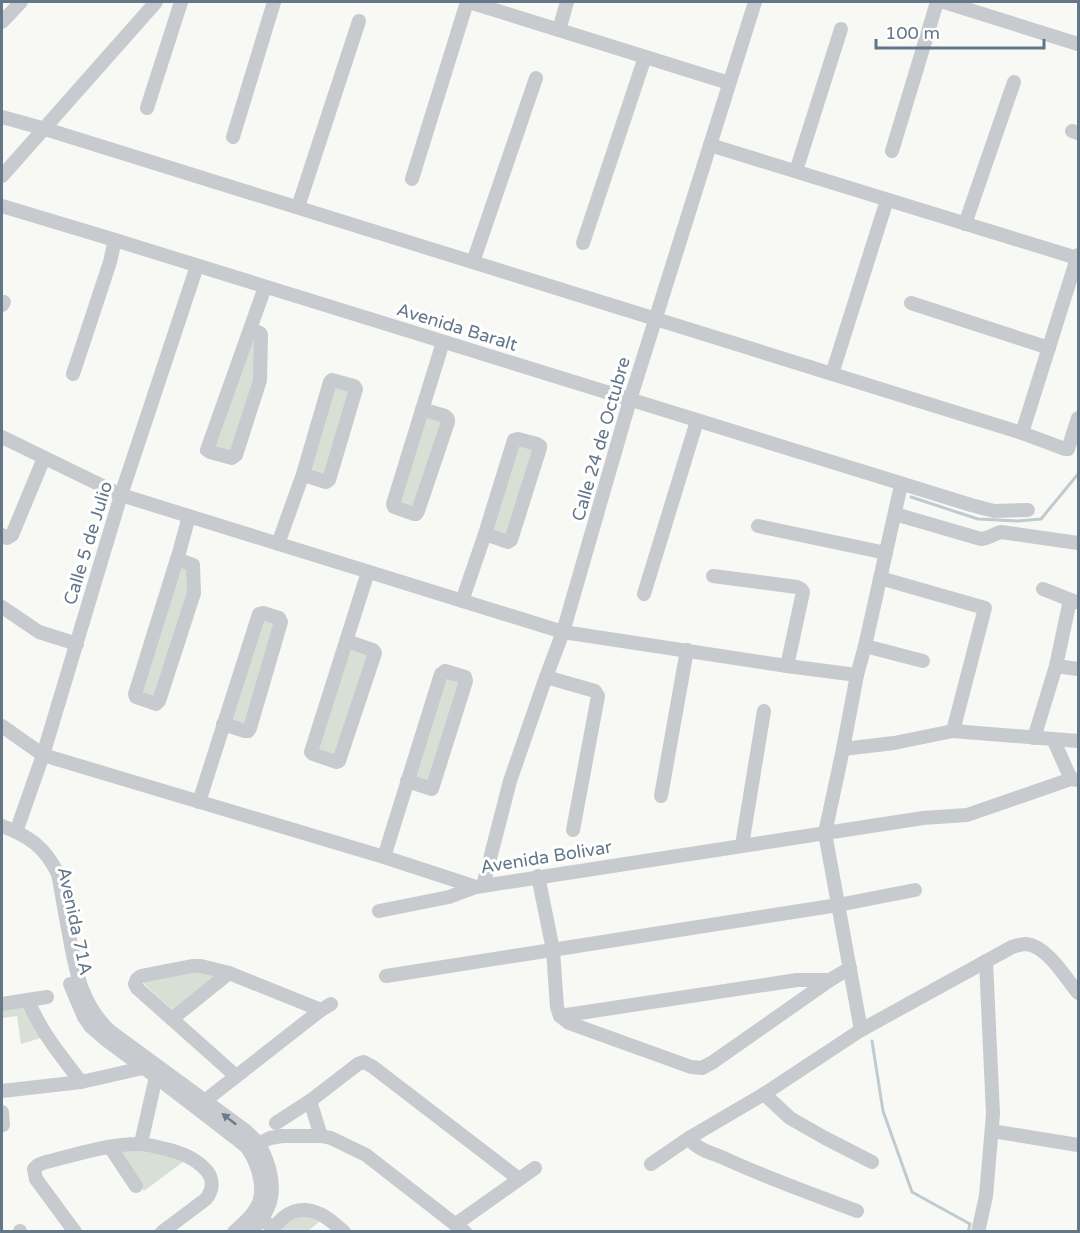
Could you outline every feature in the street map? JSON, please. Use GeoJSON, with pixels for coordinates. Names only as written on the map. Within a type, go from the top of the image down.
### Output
{"type":"FeatureCollection","features":[{"type":"Feature","properties":{"kind":"street"},"geometry":{"type":"LineString","coordinates":[[2,22],[21,2]]}},
{"type":"Feature","properties":{"kind":"street"},"geometry":{"type":"LineString","coordinates":[[2,176],[42,128],[156,2]]}},
{"type":"Feature","properties":{"kind":"street"},"geometry":{"type":"LineString","coordinates":[[147,108],[181,2]]}},
{"type":"Feature","properties":{"kind":"street"},"geometry":{"type":"LineString","coordinates":[[233,137],[274,2]]}},
{"type":"Feature","properties":{"kind":"street"},"geometry":{"type":"LineString","coordinates":[[412,179],[468,2],[729,83]]}},
{"type":"Feature","properties":{"kind":"street"},"geometry":{"type":"LineString","coordinates":[[559,30],[567,2]]}},
{"type":"Feature","properties":{"kind":"street","name":"Calle 24 de Octubre"},"geometry":{"type":"LineString","coordinates":[[480,887],[510,781],[563,632],[630,400],[755,2]]}},
{"type":"Feature","properties":{"kind":"street"},"geometry":{"type":"LineString","coordinates":[[892,151],[937,2]]}},
{"type":"Feature","properties":{"kind":"street"},"geometry":{"type":"LineString","coordinates":[[944,2],[1078,44]]}},
{"type":"Feature","properties":{"kind":"street"},"geometry":{"type":"LineString","coordinates":[[298,207],[359,21]]}},
{"type":"Feature","properties":{"kind":"street"},"geometry":{"type":"LineString","coordinates":[[796,171],[841,29]]}},
{"type":"Feature","properties":{"kind":"street"},"geometry":{"type":"LineString","coordinates":[[583,243],[645,57]]}},
{"type":"Feature","properties":{"kind":"street"},"geometry":{"type":"LineString","coordinates":[[473,262],[536,78]]}},
{"type":"Feature","properties":{"kind":"street"},"geometry":{"type":"LineString","coordinates":[[965,224],[1014,82]]}},
{"type":"Feature","properties":{"kind":"street"},"geometry":{"type":"LineString","coordinates":[[2,117],[1022,433],[1065,449],[1068,449],[1078,418]]}},
{"type":"Feature","properties":{"kind":"street"},"geometry":{"type":"LineString","coordinates":[[710,145],[1078,257],[1022,433]]}},
{"type":"Feature","properties":{"kind":"street"},"geometry":{"type":"LineString","coordinates":[[832,374],[887,200]]}},
{"type":"Feature","properties":{"kind":"street","name":"Avenida Baralt"},"geometry":{"type":"LineString","coordinates":[[2,206],[971,505],[994,511],[1028,510]]}},
{"type":"Feature","properties":{"kind":"street"},"geometry":{"type":"LineString","coordinates":[[73,374],[110,262],[115,240]]}},
{"type":"Feature","properties":{"kind":"street","name":"Calle 5 de Julio"},"geometry":{"type":"LineString","coordinates":[[16,832],[43,754],[121,495],[197,266]]}},
{"type":"Feature","properties":{"kind":"street"},"geometry":{"type":"LineString","coordinates":[[250,329],[261,335],[260,380],[236,455],[232,459],[207,450],[250,329],[265,287]]}},
{"type":"Feature","properties":{"kind":"street"},"geometry":{"type":"LineString","coordinates":[[910,303],[1049,348]]}},
{"type":"Feature","properties":{"kind":"street"},"geometry":{"type":"LineString","coordinates":[[422,409],[445,416],[448,422],[418,511],[414,514],[394,507],[393,504],[422,409],[443,342]]}},
{"type":"Feature","properties":{"kind":"street"},"geometry":{"type":"LineString","coordinates":[[278,544],[303,474],[330,382],[332,380],[354,386],[356,389],[329,480],[327,482],[303,474]]}},
{"type":"Feature","properties":{"kind":"street"},"geometry":{"type":"LineString","coordinates":[[645,594],[697,421]]}},
{"type":"Feature","properties":{"kind":"street"},"geometry":{"type":"LineString","coordinates":[[2,437],[121,495],[563,632],[857,675]]}},
{"type":"Feature","properties":{"kind":"street"},"geometry":{"type":"LineString","coordinates":[[462,601],[514,440],[537,444],[540,448],[511,540],[508,542],[485,534]]}},
{"type":"Feature","properties":{"kind":"street"},"geometry":{"type":"LineString","coordinates":[[2,535],[7,538],[12,535],[44,458]]}},
{"type":"Feature","properties":{"kind":"street"},"geometry":{"type":"LineString","coordinates":[[861,1030],[825,832],[857,675],[901,484]]}},
{"type":"Feature","properties":{"kind":"street"},"geometry":{"type":"LineString","coordinates":[[895,514],[981,539],[1001,532],[1078,543]]}},
{"type":"Feature","properties":{"kind":"street"},"geometry":{"type":"LineString","coordinates":[[177,559],[193,565],[194,593],[159,702],[156,704],[136,697],[135,694],[189,516]]}},
{"type":"Feature","properties":{"kind":"street"},"geometry":{"type":"LineString","coordinates":[[758,526],[886,553]]}},
{"type":"Feature","properties":{"kind":"street"},"geometry":{"type":"LineString","coordinates":[[347,641],[373,650],[375,653],[339,761],[336,762],[311,752],[368,572]]}},
{"type":"Feature","properties":{"kind":"street"},"geometry":{"type":"LineString","coordinates":[[713,576],[801,589],[803,592],[787,666]]}},
{"type":"Feature","properties":{"kind":"street"},"geometry":{"type":"LineString","coordinates":[[880,578],[985,608],[953,731]]}},
{"type":"Feature","properties":{"kind":"street"},"geometry":{"type":"LineString","coordinates":[[1034,738],[1074,601],[1043,589]]}},
{"type":"Feature","properties":{"kind":"street"},"geometry":{"type":"LineString","coordinates":[[2,607],[39,632],[77,644]]}},
{"type":"Feature","properties":{"kind":"street"},"geometry":{"type":"LineString","coordinates":[[199,802],[223,724],[259,614],[279,618],[281,622],[250,728],[246,731],[223,724]]}},
{"type":"Feature","properties":{"kind":"street"},"geometry":{"type":"LineString","coordinates":[[865,646],[923,661]]}},
{"type":"Feature","properties":{"kind":"street"},"geometry":{"type":"LineString","coordinates":[[661,796],[687,650]]}},
{"type":"Feature","properties":{"kind":"street"},"geometry":{"type":"LineString","coordinates":[[1056,666],[1078,669]]}},
{"type":"Feature","properties":{"kind":"street"},"geometry":{"type":"LineString","coordinates":[[384,857],[407,779],[441,674],[445,671],[465,677],[466,681],[433,788],[407,781]]}},
{"type":"Feature","properties":{"kind":"street"},"geometry":{"type":"LineString","coordinates":[[546,677],[595,691],[598,696],[573,830]]}},
{"type":"Feature","properties":{"kind":"street"},"geometry":{"type":"LineString","coordinates":[[742,845],[764,711]]}},
{"type":"Feature","properties":{"kind":"street","name":"Avenida Bolivar"},"geometry":{"type":"LineString","coordinates":[[2,726],[43,754],[480,887],[825,832],[923,818],[967,815],[1075,780]]}},
{"type":"Feature","properties":{"kind":"street"},"geometry":{"type":"LineString","coordinates":[[843,749],[894,743],[953,731],[1078,741]]}},
{"type":"Feature","properties":{"kind":"street"},"geometry":{"type":"LineString","coordinates":[[1053,739],[1075,780]]}},
{"type":"Feature","properties":{"kind":"street"},"geometry":{"type":"LineString","coordinates":[[2,826],[16,832]]}},
{"type":"Feature","properties":{"kind":"street","name":"Avenida 71A"},"geometry":{"type":"LineString","coordinates":[[16,832],[35,843],[51,860],[58,874],[76,971],[99,1022],[152,1068],[202,1105],[246,1131],[253,1147],[269,1170],[272,1188],[257,1217]]}},
{"type":"Feature","properties":{"kind":"street"},"geometry":{"type":"LineString","coordinates":[[538,876],[553,950],[557,1006],[560,1016],[569,1023],[691,1067],[702,1068],[713,1062],[850,968]]}},
{"type":"Feature","properties":{"kind":"street"},"geometry":{"type":"LineString","coordinates":[[379,911],[449,897],[480,887]]}},
{"type":"Feature","properties":{"kind":"street"},"geometry":{"type":"LineString","coordinates":[[386,976],[838,905],[915,890]]}},
{"type":"Feature","properties":{"kind":"street"},"geometry":{"type":"LineString","coordinates":[[651,1164],[861,1030],[1011,947],[1024,944],[1033,945],[1042,951],[1078,993]]}},
{"type":"Feature","properties":{"kind":"street"},"geometry":{"type":"LineString","coordinates":[[978,1232],[986,1196],[993,1114],[986,961]]}},
{"type":"Feature","properties":{"kind":"street"},"geometry":{"type":"LineString","coordinates":[[202,1105],[326,1007],[229,973],[201,966],[141,976],[136,979],[137,988],[236,1076]]}},
{"type":"Feature","properties":{"kind":"street"},"geometry":{"type":"LineString","coordinates":[[172,1019],[229,973]]}},
{"type":"Feature","properties":{"kind":"street"},"geometry":{"type":"LineString","coordinates":[[560,1016],[797,980],[830,980]]}},
{"type":"Feature","properties":{"kind":"street"},"geometry":{"type":"LineString","coordinates":[[2,1004],[47,997]]}},
{"type":"Feature","properties":{"kind":"street"},"geometry":{"type":"LineString","coordinates":[[28,1000],[49,1040],[81,1082]]}},
{"type":"Feature","properties":{"kind":"street"},"geometry":{"type":"LineString","coordinates":[[276,1123],[364,1062],[519,1179]]}},
{"type":"Feature","properties":{"kind":"street"},"geometry":{"type":"LineString","coordinates":[[2,1091],[81,1082],[152,1068],[141,1143]]}},
{"type":"Feature","properties":{"kind":"street"},"geometry":{"type":"LineString","coordinates":[[764,1094],[790,1118],[872,1162]]}},
{"type":"Feature","properties":{"kind":"street"},"geometry":{"type":"LineString","coordinates":[[310,1101],[321,1136]]}},
{"type":"Feature","properties":{"kind":"street"},"geometry":{"type":"LineString","coordinates":[[992,1131],[1078,1145]]}},
{"type":"Feature","properties":{"kind":"street"},"geometry":{"type":"LineString","coordinates":[[253,1147],[270,1138],[282,1136],[331,1138],[366,1155],[460,1228],[535,1168]]}},
{"type":"Feature","properties":{"kind":"street"},"geometry":{"type":"LineString","coordinates":[[689,1138],[692,1143],[702,1149],[750,1170],[858,1211]]}},
{"type":"Feature","properties":{"kind":"street"},"geometry":{"type":"LineString","coordinates":[[75,1232],[36,1179],[34,1169],[43,1162],[110,1147],[141,1143],[189,1156],[211,1175],[212,1187],[206,1199],[162,1232]]}},
{"type":"Feature","properties":{"kind":"street"},"geometry":{"type":"LineString","coordinates":[[110,1147],[136,1186]]}},
{"type":"Feature","properties":{"kind":"street"},"geometry":{"type":"LineString","coordinates":[[257,1217],[274,1230],[280,1219],[290,1212],[304,1211],[320,1214],[344,1232]]}},
{"type":"Feature","properties":{"kind":"street"},"geometry":{"type":"LineString","coordinates":[[234,1232],[257,1217]]}},
{"type":"Feature","properties":{"kind":"street"},"geometry":{"type":"LineString","coordinates":[[250,1232],[257,1217]]}},
{"type":"Feature","properties":{"kind":"shaded area"},"geometry":{"type":"Polygon","coordinates":[[[252,338],[256,339],[254,375],[231,452],[213,447],[252,338]]]}},
{"type":"Feature","properties":{"kind":"shaded area"},"geometry":{"type":"Polygon","coordinates":[[[334,386],[351,391],[325,476],[307,471],[334,386]]]}},
{"type":"Feature","properties":{"kind":"shaded area"},"geometry":{"type":"Polygon","coordinates":[[[425,414],[443,421],[414,508],[398,503],[425,414]]]}},
{"type":"Feature","properties":{"kind":"shaded area"},"geometry":{"type":"Polygon","coordinates":[[[519,445],[535,448],[508,538],[491,531],[519,445]]]}},
{"type":"Feature","properties":{"kind":"shaded area"},"geometry":{"type":"Polygon","coordinates":[[[179,566],[191,569],[192,589],[157,698],[140,691],[179,566]]]}},
{"type":"Feature","properties":{"kind":"shaded area"},"geometry":{"type":"Polygon","coordinates":[[[262,619],[276,622],[245,725],[229,720],[262,619]]]}},
{"type":"Feature","properties":{"kind":"shaded area"},"geometry":{"type":"Polygon","coordinates":[[[350,648],[368,654],[334,755],[318,748],[350,648]]]}},
{"type":"Feature","properties":{"kind":"shaded area"},"geometry":{"type":"Polygon","coordinates":[[[445,677],[460,682],[428,783],[412,777],[445,677]]]}},
{"type":"Feature","properties":{"kind":"shaded area"},"geometry":{"type":"Polygon","coordinates":[[[200,971],[217,977],[176,1013],[141,981],[200,971]]]}},
{"type":"Feature","properties":{"kind":"shaded area"},"geometry":{"type":"Polygon","coordinates":[[[25,1007],[41,1038],[21,1044],[17,1016],[2,1018],[2,1011],[25,1007]]]}},
{"type":"Feature","properties":{"kind":"shaded area"},"geometry":{"type":"Polygon","coordinates":[[[133,1146],[184,1161],[144,1191],[117,1150],[133,1146]]]}},
{"type":"Feature","properties":{"kind":"shaded area"},"geometry":{"type":"Polygon","coordinates":[[[310,1216],[320,1221],[308,1231],[283,1231],[281,1224],[289,1218],[310,1216]]]}},
{"type":"Feature","properties":{"kind":"waterway"},"geometry":{"type":"LineString","coordinates":[[911,497],[978,519],[1018,521],[1041,519],[1078,474]]}},
{"type":"Feature","properties":{"kind":"waterway"},"geometry":{"type":"LineString","coordinates":[[872,1041],[883,1111],[912,1192],[970,1224],[968,1232]]}}]}
